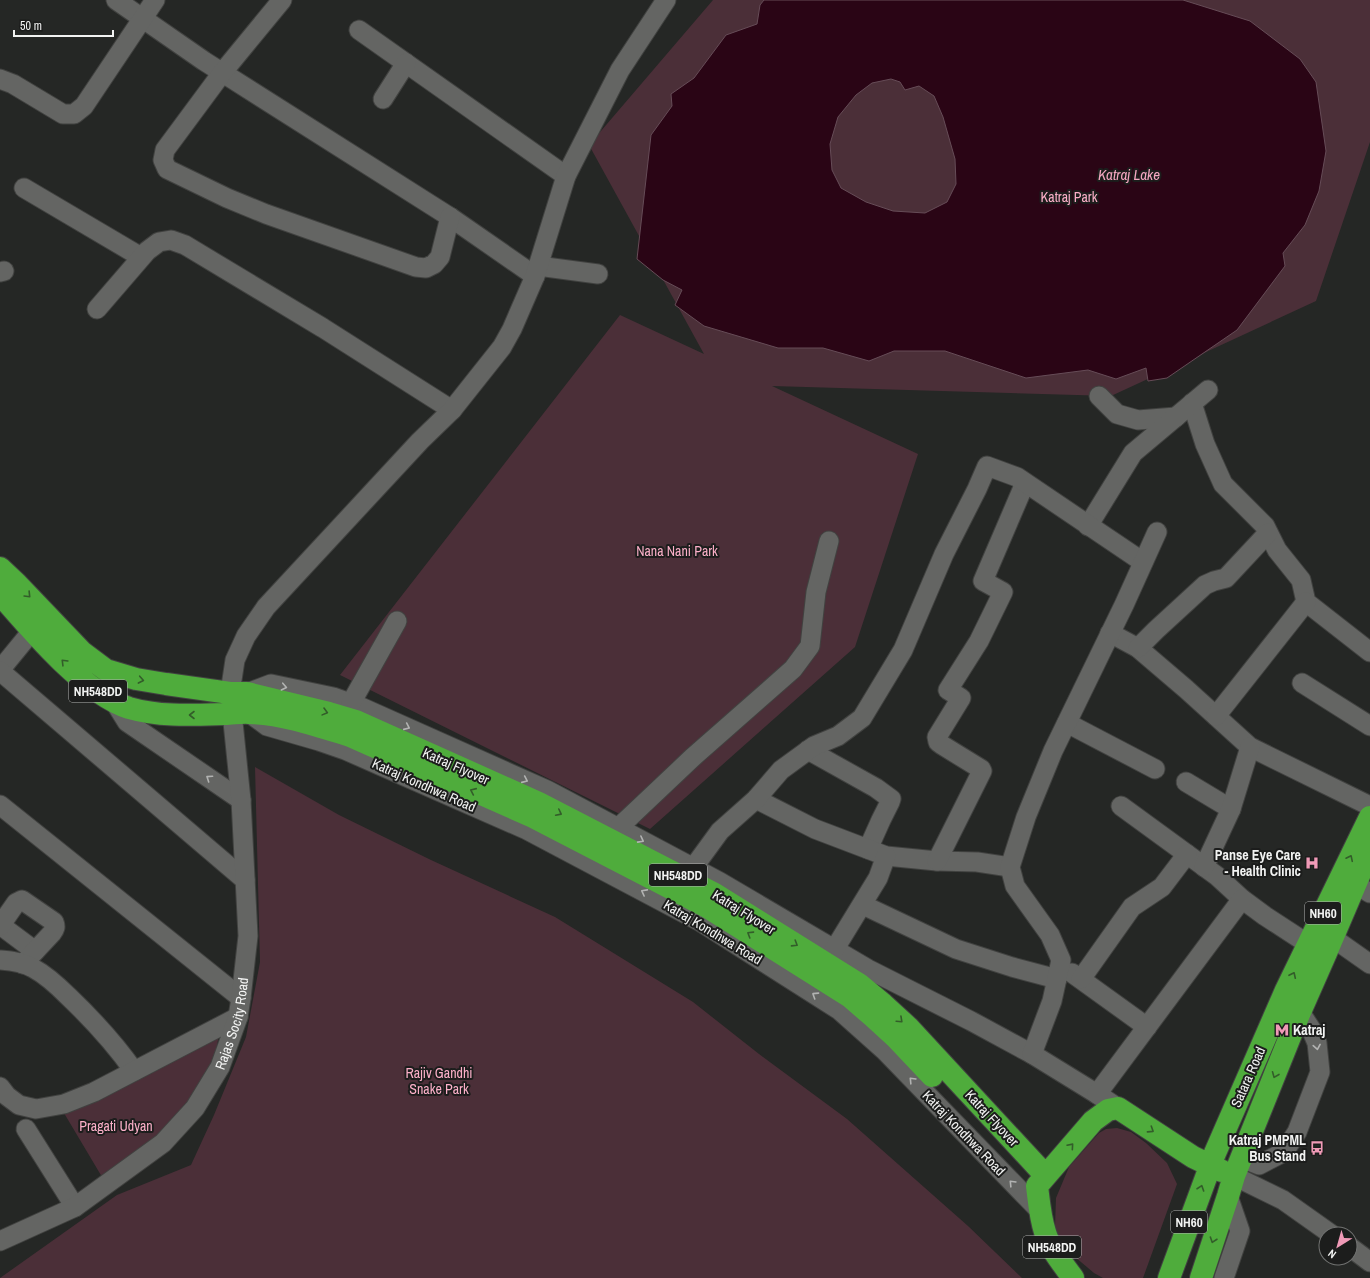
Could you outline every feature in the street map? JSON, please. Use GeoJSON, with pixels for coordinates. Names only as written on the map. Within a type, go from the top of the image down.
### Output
{"type":"FeatureCollection","features":[{"type":"Feature","properties":{"kind":"highway","name":"NH548DD"},"geometry":{"type":"LineString","coordinates":[[0,568],[82,652],[106,670],[136,679],[239,703]]}},
{"type":"Feature","properties":{"kind":"highway","name":"NH548DD"},"geometry":{"type":"LineString","coordinates":[[0,594],[32,631],[71,670],[99,692],[129,708],[167,715],[239,703]]}},
{"type":"Feature","properties":{"kind":"highway","name":"Katraj Flyover"},"geometry":{"type":"LineString","coordinates":[[239,703],[329,713],[356,722],[539,803],[715,894],[858,984],[883,1004],[908,1027],[1016,1154],[1041,1181]]}},
{"type":"Feature","properties":{"kind":"highway","name":"Satara Road"},"geometry":{"type":"LineString","coordinates":[[1170,1278],[1209,1166],[1277,1011],[1322,945],[1370,816]]}},
{"type":"Feature","properties":{"kind":"highway","name":"NH60"},"geometry":{"type":"LineString","coordinates":[[1300,1012],[1322,945],[1362,888],[1370,848]]}},
{"type":"Feature","properties":{"kind":"highway","name":"Satara Road"},"geometry":{"type":"LineString","coordinates":[[1201,1278],[1234,1177],[1300,1012]]}},
{"type":"Feature","properties":{"kind":"highway"},"geometry":{"type":"LineString","coordinates":[[1041,1181],[1093,1121],[1108,1110],[1118,1108],[1193,1157],[1234,1177]]}},
{"type":"Feature","properties":{"kind":"highway","name":"NH548DD"},"geometry":{"type":"LineString","coordinates":[[1041,1181],[1040,1211],[1045,1234],[1054,1251],[1073,1278]]}},
{"type":"Feature","properties":{"kind":"street"},"geometry":{"type":"LineString","coordinates":[[116,0],[222,73],[537,271],[598,274]]}},
{"type":"Feature","properties":{"kind":"street"},"geometry":{"type":"LineString","coordinates":[[0,79],[13,84],[63,114],[74,114],[84,106],[154,0]]}},
{"type":"Feature","properties":{"kind":"street"},"geometry":{"type":"LineString","coordinates":[[282,0],[222,73],[165,150],[163,160],[167,169],[227,198],[266,214],[416,267],[426,268],[434,264],[440,257],[450,217]]}},
{"type":"Feature","properties":{"kind":"street","name":"Rajas Socity Road"},"geometry":{"type":"LineString","coordinates":[[0,1241],[75,1207],[163,1143],[195,1108],[220,1067],[238,1017],[248,936],[241,800],[239,703],[235,660],[246,636],[266,607],[420,441],[452,410],[502,347],[512,330],[537,271],[566,176],[620,70],[666,0]]}},
{"type":"Feature","properties":{"kind":"street"},"geometry":{"type":"LineString","coordinates":[[359,30],[566,176]]}},
{"type":"Feature","properties":{"kind":"street"},"geometry":{"type":"LineString","coordinates":[[384,99],[406,63]]}},
{"type":"Feature","properties":{"kind":"street"},"geometry":{"type":"LineString","coordinates":[[24,188],[141,258]]}},
{"type":"Feature","properties":{"kind":"street"},"geometry":{"type":"LineString","coordinates":[[97,309],[147,251],[159,242],[171,240],[186,245],[323,328],[452,410]]}},
{"type":"Feature","properties":{"kind":"street"},"geometry":{"type":"LineString","coordinates":[[1088,526],[1133,453],[1208,390]]}},
{"type":"Feature","properties":{"kind":"street"},"geometry":{"type":"LineString","coordinates":[[1099,396],[1117,414],[1138,420],[1176,417]]}},
{"type":"Feature","properties":{"kind":"street"},"geometry":{"type":"LineString","coordinates":[[1192,403],[1206,444],[1224,484],[1265,526],[1276,550],[1301,580],[1306,602],[1370,652]]}},
{"type":"Feature","properties":{"kind":"street"},"geometry":{"type":"LineString","coordinates":[[694,868],[720,830],[756,799],[781,770],[814,746],[838,736],[862,718],[902,650],[944,554],[987,466],[1017,477],[1143,562]]}},
{"type":"Feature","properties":{"kind":"street"},"geometry":{"type":"LineString","coordinates":[[937,861],[982,771],[942,745],[938,742],[936,737],[960,698],[948,690],[979,640],[1003,592],[983,581],[1025,483]]}},
{"type":"Feature","properties":{"kind":"street"},"geometry":{"type":"LineString","coordinates":[[1032,1054],[1052,1001],[1061,960],[1050,935],[1015,886],[1010,867],[1026,818],[1053,751],[1110,633],[1156,532]]}},
{"type":"Feature","properties":{"kind":"street"},"geometry":{"type":"LineString","coordinates":[[1138,648],[1205,585],[1226,578],[1268,533]]}},
{"type":"Feature","properties":{"kind":"street"},"geometry":{"type":"LineString","coordinates":[[618,828],[692,758],[792,668],[810,646],[816,592],[829,541]]}},
{"type":"Feature","properties":{"kind":"street"},"geometry":{"type":"LineString","coordinates":[[1216,716],[1306,602]]}},
{"type":"Feature","properties":{"kind":"street"},"geometry":{"type":"LineString","coordinates":[[351,703],[397,621]]}},
{"type":"Feature","properties":{"kind":"street"},"geometry":{"type":"LineString","coordinates":[[32,631],[0,670],[245,880]]}},
{"type":"Feature","properties":{"kind":"street"},"geometry":{"type":"LineString","coordinates":[[1110,633],[1138,648],[1250,747],[1370,806]]}},
{"type":"Feature","properties":{"kind":"street"},"geometry":{"type":"LineString","coordinates":[[1302,683],[1370,726]]}},
{"type":"Feature","properties":{"kind":"street"},"geometry":{"type":"LineString","coordinates":[[239,703],[272,684],[334,697],[351,703],[547,790],[720,882],[868,969],[972,1021],[1032,1054],[1098,1094],[1118,1108]]}},
{"type":"Feature","properties":{"kind":"street"},"geometry":{"type":"LineString","coordinates":[[114,701],[127,722],[241,800]]}},
{"type":"Feature","properties":{"kind":"street","name":"Katraj Kondhwa Road"},"geometry":{"type":"LineString","coordinates":[[239,703],[267,726],[345,750],[527,830],[699,921],[839,1010],[885,1051],[1040,1211]]}},
{"type":"Feature","properties":{"kind":"street"},"geometry":{"type":"LineString","coordinates":[[1067,723],[1155,769]]}},
{"type":"Feature","properties":{"kind":"street"},"geometry":{"type":"LineString","coordinates":[[1204,867],[1231,810],[1250,747]]}},
{"type":"Feature","properties":{"kind":"street"},"geometry":{"type":"LineString","coordinates":[[808,750],[876,788],[891,799],[868,849]]}},
{"type":"Feature","properties":{"kind":"street"},"geometry":{"type":"LineString","coordinates":[[1186,782],[1231,810]]}},
{"type":"Feature","properties":{"kind":"street"},"geometry":{"type":"LineString","coordinates":[[756,799],[816,830],[886,856],[937,861],[977,862],[1010,867]]}},
{"type":"Feature","properties":{"kind":"street"},"geometry":{"type":"LineString","coordinates":[[0,805],[241,998]]}},
{"type":"Feature","properties":{"kind":"street"},"geometry":{"type":"LineString","coordinates":[[1121,806],[1187,854],[1265,916],[1322,945],[1370,964]]}},
{"type":"Feature","properties":{"kind":"street"},"geometry":{"type":"LineString","coordinates":[[1081,980],[1132,907],[1162,887],[1187,854]]}},
{"type":"Feature","properties":{"kind":"street"},"geometry":{"type":"LineString","coordinates":[[834,950],[878,878],[886,856]]}},
{"type":"Feature","properties":{"kind":"street"},"geometry":{"type":"LineString","coordinates":[[1098,1094],[1242,899]]}},
{"type":"Feature","properties":{"kind":"street"},"geometry":{"type":"LineString","coordinates":[[18,901],[25,901],[54,922],[56,926],[52,933],[17,959],[0,926],[18,901]]}},
{"type":"Feature","properties":{"kind":"street"},"geometry":{"type":"LineString","coordinates":[[863,904],[956,949],[1012,967],[1058,971],[1081,980],[1147,1027]]}},
{"type":"Feature","properties":{"kind":"street"},"geometry":{"type":"LineString","coordinates":[[0,939],[17,959],[32,967],[52,982],[88,1015],[117,1047],[134,1071]]}},
{"type":"Feature","properties":{"kind":"street"},"geometry":{"type":"LineString","coordinates":[[1234,1177],[1284,1152],[1296,1132],[1320,1072],[1317,1043],[1311,1029],[1300,1012]]}},
{"type":"Feature","properties":{"kind":"street"},"geometry":{"type":"LineString","coordinates":[[0,1087],[7,1096],[19,1105],[36,1108],[64,1104],[94,1092],[238,1017]]}},
{"type":"Feature","properties":{"kind":"street"},"geometry":{"type":"LineString","coordinates":[[26,1129],[75,1207]]}},
{"type":"Feature","properties":{"kind":"street"},"geometry":{"type":"LineString","coordinates":[[1234,1177],[1283,1200],[1320,1226]]}},
{"type":"Feature","properties":{"kind":"street"},"geometry":{"type":"LineString","coordinates":[[1224,1278],[1240,1231],[1234,1177]]}},
{"type":"Feature","properties":{"kind":"street"},"geometry":{"type":"LineString","coordinates":[[1358,1253],[1370,1262]]}},
{"type":"Feature","properties":{"kind":"green space","name":"Katraj Park"},"geometry":{"type":"Polygon","coordinates":[[[713,0],[1370,0],[1370,142],[1316,301],[1111,396],[772,386],[918,454],[855,647],[650,829],[340,675],[620,315],[704,354],[589,145],[713,0]]]}},
{"type":"Feature","properties":{"kind":"green space","name":"Rajiv Gandhi Snake Park"},"geometry":{"type":"Polygon","coordinates":[[[255,767],[339,815],[431,860],[555,917],[693,1002],[759,1054],[847,1119],[968,1226],[1022,1278],[0,1278],[117,1195],[191,1165],[214,1115],[246,1037],[260,962],[255,767]]]}},
{"type":"Feature","properties":{"kind":"green space","name":"Pragati Udyan"},"geometry":{"type":"Polygon","coordinates":[[[219,1035],[215,1055],[193,1107],[105,1182],[61,1108],[219,1035]]]}},
{"type":"Feature","properties":{"kind":"green space"},"geometry":{"type":"Polygon","coordinates":[[[1117,1128],[1131,1132],[1146,1143],[1167,1163],[1177,1184],[1143,1278],[1103,1278],[1094,1273],[1062,1246],[1055,1227],[1056,1198],[1069,1167],[1099,1133],[1106,1129],[1117,1128]]]}},
{"type":"Feature","properties":{"kind":"water","name":"Katraj Lake"},"geometry":{"type":"Polygon","coordinates":[[[764,0],[1183,0],[1250,21],[1300,59],[1316,82],[1326,151],[1319,191],[1305,225],[1283,253],[1285,266],[1237,330],[1167,378],[1148,381],[1146,368],[1116,379],[1088,370],[1026,378],[945,351],[894,351],[869,361],[823,348],[778,348],[704,326],[675,305],[682,290],[663,280],[637,259],[651,135],[672,106],[671,94],[694,78],[726,35],[757,24],[760,5],[764,0]],[[891,79],[872,83],[856,95],[838,117],[830,144],[832,170],[841,188],[866,202],[893,211],[925,213],[947,202],[956,184],[955,159],[943,117],[934,96],[919,86],[905,90],[900,82],[891,79]]]}},
{"type":"Feature","properties":{"kind":"place","name":"Panse Eye Care - Health Clinic"},"geometry":{"type":"Point","coordinates":[1312,863]}},
{"type":"Feature","properties":{"kind":"place","name":"Katraj"},"geometry":{"type":"Point","coordinates":[1282,1030]}},
{"type":"Feature","properties":{"kind":"place","name":"Katraj PMPML Bus Stand"},"geometry":{"type":"Point","coordinates":[1317,1148]}},
{"type":"Feature","properties":{"kind":"park label","name":"Nana Nani Park"},"geometry":{"type":"Point","coordinates":[677,551]}}]}
